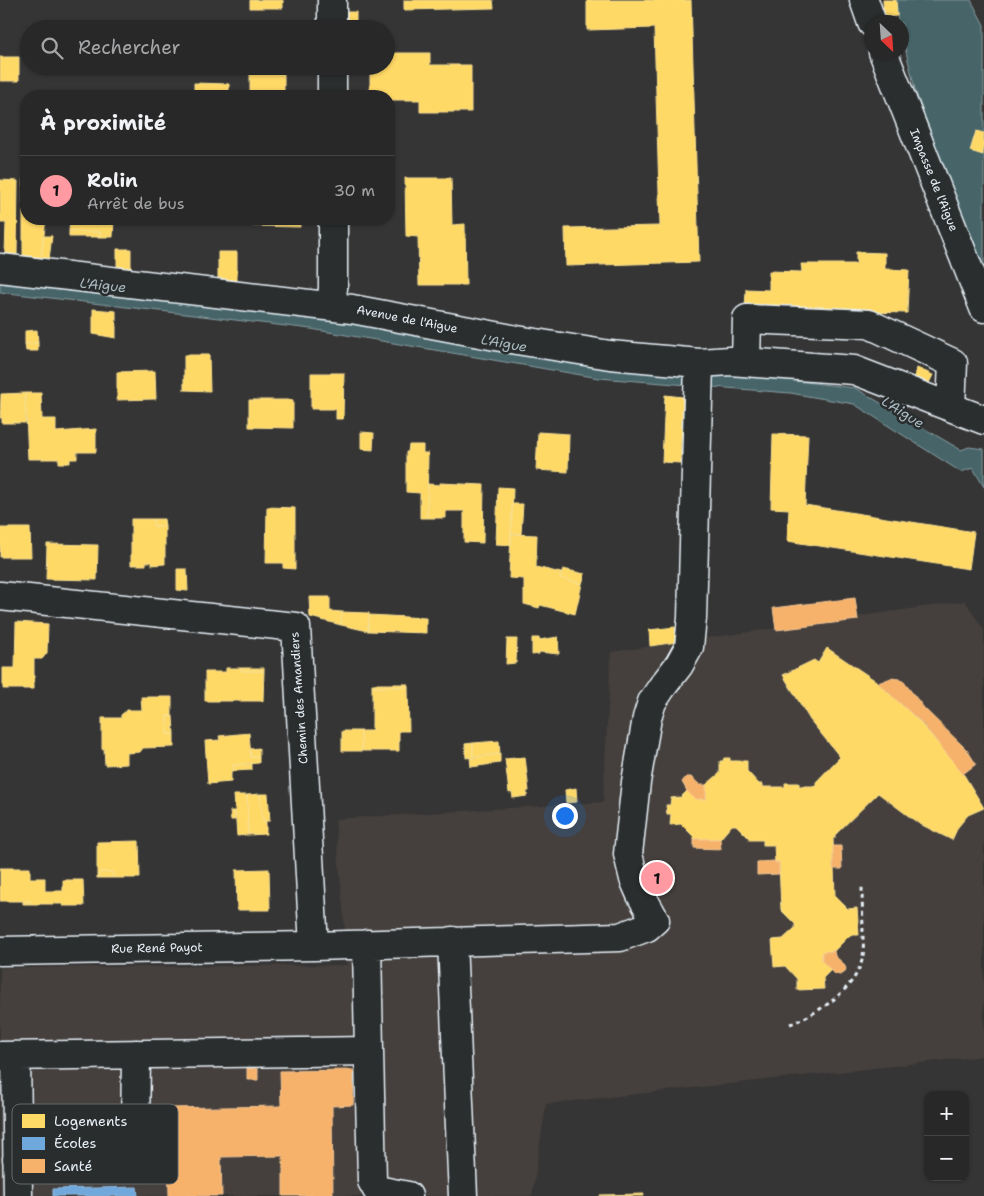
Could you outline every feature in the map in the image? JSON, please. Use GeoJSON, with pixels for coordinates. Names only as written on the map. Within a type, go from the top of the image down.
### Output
{"type":"FeatureCollection","features":[{"type":"Feature","properties":{"kind":"street"},"geometry":{"type":"LineString","coordinates":[[332,0],[332,20]]}},
{"type":"Feature","properties":{"kind":"street"},"geometry":{"type":"LineString","coordinates":[[864,0],[869,15]]}},
{"type":"Feature","properties":{"kind":"street","name":"Impasse de l'Aigue"},"geometry":{"type":"LineString","coordinates":[[886,60],[984,308]]}},
{"type":"Feature","properties":{"kind":"street"},"geometry":{"type":"LineString","coordinates":[[332,75],[332,90]]}},
{"type":"Feature","properties":{"kind":"street"},"geometry":{"type":"LineString","coordinates":[[331,306],[333,288],[333,225]]}},
{"type":"Feature","properties":{"kind":"street","name":"Avenue de l'Aigue"},"geometry":{"type":"LineString","coordinates":[[0,268],[331,306],[610,355],[699,363],[730,361],[854,370],[984,420]]}},
{"type":"Feature","properties":{"kind":"street"},"geometry":{"type":"LineString","coordinates":[[746,362],[747,319],[869,324],[953,363],[951,407]]}},
{"type":"Feature","properties":{"kind":"street","name":"Rue René Payot"},"geometry":{"type":"LineString","coordinates":[[0,951],[314,946],[620,936],[646,927],[655,920],[634,879],[628,854],[636,782],[647,718],[652,702],[680,665],[689,647],[692,618],[699,363]]}},
{"type":"Feature","properties":{"kind":"street","name":"Chemin des Amandiers"},"geometry":{"type":"LineString","coordinates":[[0,596],[296,627],[314,946]]}},
{"type":"Feature","properties":{"kind":"street"},"geometry":{"type":"LineString","coordinates":[[452,941],[463,1196]]}},
{"type":"Feature","properties":{"kind":"street"},"geometry":{"type":"LineString","coordinates":[[367,944],[372,1181],[377,1190],[408,1196]]}},
{"type":"Feature","properties":{"kind":"street"},"geometry":{"type":"LineString","coordinates":[[12,1104],[8,1056],[368,1051]]}},
{"type":"Feature","properties":{"kind":"street"},"geometry":{"type":"LineString","coordinates":[[136,1054],[136,1104]]}},
{"type":"Feature","properties":{"kind":"path"},"geometry":{"type":"LineString","coordinates":[[790,1024],[808,1017],[826,1006],[843,992],[858,971],[863,956],[862,886]]}},
{"type":"Feature","properties":{"kind":"shaded area"},"geometry":{"type":"Polygon","coordinates":[[[965,601],[984,630],[984,1056],[546,1104],[532,1196],[0,1196],[0,968],[348,965],[335,819],[603,802],[611,652],[965,601]]]}},
{"type":"Feature","properties":{"kind":"water"},"geometry":{"type":"Polygon","coordinates":[[[896,0],[971,0],[984,25],[984,275],[916,93],[908,60],[909,15],[897,15],[896,0]]]}},
{"type":"Feature","properties":{"kind":"water","name":"L'Aigue"},"geometry":{"type":"Polygon","coordinates":[[[0,278],[306,314],[754,376],[855,388],[961,450],[969,447],[984,449],[984,487],[973,468],[961,472],[854,404],[790,393],[599,378],[311,329],[0,292],[0,278]]]}},
{"type":"Feature","properties":{"kind":"building: Logements"},"geometry":{"type":"Polygon","coordinates":[[[250,0],[283,0],[283,8],[250,8],[250,0]]]}},
{"type":"Feature","properties":{"kind":"building: Logements"},"geometry":{"type":"Polygon","coordinates":[[[404,0],[493,0],[494,8],[404,10],[404,0]]]}},
{"type":"Feature","properties":{"kind":"building: Logements"},"geometry":{"type":"Polygon","coordinates":[[[587,0],[691,0],[699,262],[566,266],[565,228],[660,226],[654,28],[587,30],[587,0]]]}},
{"type":"Feature","properties":{"kind":"building: Logements"},"geometry":{"type":"Polygon","coordinates":[[[883,0],[896,0],[897,15],[884,15],[883,0]]]}},
{"type":"Feature","properties":{"kind":"building: Logements"},"geometry":{"type":"Polygon","coordinates":[[[347,12],[356,12],[356,20],[347,20],[347,12]]]}},
{"type":"Feature","properties":{"kind":"building: Logements"},"geometry":{"type":"Polygon","coordinates":[[[395,53],[430,53],[430,65],[471,65],[471,112],[420,112],[420,100],[395,100],[395,90],[370,90],[370,75],[395,75],[395,53]]]}},
{"type":"Feature","properties":{"kind":"building: Logements"},"geometry":{"type":"Polygon","coordinates":[[[0,57],[19,57],[19,81],[0,81],[0,57]]]}},
{"type":"Feature","properties":{"kind":"building: Logements"},"geometry":{"type":"Polygon","coordinates":[[[250,75],[284,75],[284,90],[250,90],[250,75]]]}},
{"type":"Feature","properties":{"kind":"building: Logements"},"geometry":{"type":"Polygon","coordinates":[[[194,83],[229,84],[229,90],[194,90],[194,83]]]}},
{"type":"Feature","properties":{"kind":"building: Logements"},"geometry":{"type":"Polygon","coordinates":[[[976,131],[984,133],[983,155],[970,151],[976,131]]]}},
{"type":"Feature","properties":{"kind":"building: Logements"},"geometry":{"type":"Polygon","coordinates":[[[405,178],[451,178],[452,225],[465,224],[466,285],[419,285],[418,237],[406,236],[405,178]]]}},
{"type":"Feature","properties":{"kind":"building: Logements"},"geometry":{"type":"Polygon","coordinates":[[[0,180],[18,181],[17,256],[5,254],[6,223],[0,223],[0,180]]]}},
{"type":"Feature","properties":{"kind":"building: Logements"},"geometry":{"type":"Polygon","coordinates":[[[23,225],[45,225],[41,258],[23,256],[23,225]]]}},
{"type":"Feature","properties":{"kind":"building: Logements"},"geometry":{"type":"Polygon","coordinates":[[[70,225],[114,225],[113,237],[100,237],[100,232],[69,231],[70,225]]]}},
{"type":"Feature","properties":{"kind":"building: Logements"},"geometry":{"type":"Polygon","coordinates":[[[300,225],[300,227],[252,226],[300,225]]]}},
{"type":"Feature","properties":{"kind":"building: Logements"},"geometry":{"type":"Polygon","coordinates":[[[69,231],[100,232],[100,237],[69,237],[69,231]]]}},
{"type":"Feature","properties":{"kind":"building: Logements"},"geometry":{"type":"Polygon","coordinates":[[[43,236],[52,236],[49,259],[41,258],[43,236]]]}},
{"type":"Feature","properties":{"kind":"building: Logements"},"geometry":{"type":"Polygon","coordinates":[[[117,249],[131,249],[131,269],[117,268],[117,249]]]}},
{"type":"Feature","properties":{"kind":"building: Logements"},"geometry":{"type":"Polygon","coordinates":[[[218,252],[237,252],[237,281],[218,279],[218,252]]]}},
{"type":"Feature","properties":{"kind":"building: Logements"},"geometry":{"type":"Polygon","coordinates":[[[856,252],[885,253],[885,269],[909,270],[907,313],[745,309],[746,289],[769,290],[769,271],[802,272],[801,264],[856,264],[856,252]]]}},
{"type":"Feature","properties":{"kind":"building: Logements"},"geometry":{"type":"Polygon","coordinates":[[[93,309],[116,311],[116,338],[93,334],[93,309]]]}},
{"type":"Feature","properties":{"kind":"building: Logements"},"geometry":{"type":"Polygon","coordinates":[[[37,330],[38,343],[25,344],[25,331],[37,330]]]}},
{"type":"Feature","properties":{"kind":"building: Logements"},"geometry":{"type":"Polygon","coordinates":[[[38,343],[38,351],[26,351],[25,344],[38,343]]]}},
{"type":"Feature","properties":{"kind":"building: Logements"},"geometry":{"type":"Polygon","coordinates":[[[184,355],[209,355],[210,391],[184,390],[184,355]]]}},
{"type":"Feature","properties":{"kind":"building: Logements"},"geometry":{"type":"Polygon","coordinates":[[[917,368],[933,375],[928,385],[913,379],[917,368]]]}},
{"type":"Feature","properties":{"kind":"building: Logements"},"geometry":{"type":"Polygon","coordinates":[[[155,371],[156,399],[117,400],[117,372],[155,371]]]}},
{"type":"Feature","properties":{"kind":"building: Logements"},"geometry":{"type":"Polygon","coordinates":[[[311,373],[344,373],[343,419],[336,419],[336,409],[311,409],[311,373]]]}},
{"type":"Feature","properties":{"kind":"building: Logements"},"geometry":{"type":"Polygon","coordinates":[[[25,393],[41,393],[42,419],[56,419],[56,432],[96,429],[96,452],[77,452],[77,459],[70,459],[70,463],[59,463],[59,459],[28,459],[25,393]]]}},
{"type":"Feature","properties":{"kind":"building: Logements"},"geometry":{"type":"Polygon","coordinates":[[[25,393],[26,423],[2,423],[2,418],[0,418],[1,394],[25,393]]]}},
{"type":"Feature","properties":{"kind":"building: Logements"},"geometry":{"type":"Polygon","coordinates":[[[665,395],[683,397],[680,463],[662,462],[665,395]]]}},
{"type":"Feature","properties":{"kind":"building: Logements"},"geometry":{"type":"Polygon","coordinates":[[[249,400],[293,400],[293,428],[249,427],[249,400]]]}},
{"type":"Feature","properties":{"kind":"building: Logements"},"geometry":{"type":"Polygon","coordinates":[[[361,432],[374,433],[373,450],[361,449],[361,432]]]}},
{"type":"Feature","properties":{"kind":"building: Logements"},"geometry":{"type":"Polygon","coordinates":[[[538,432],[569,434],[568,472],[536,470],[538,432]]]}},
{"type":"Feature","properties":{"kind":"building: Logements"},"geometry":{"type":"Polygon","coordinates":[[[773,434],[808,435],[805,505],[974,532],[969,569],[787,541],[789,509],[771,508],[773,434]]]}},
{"type":"Feature","properties":{"kind":"building: Logements"},"geometry":{"type":"Polygon","coordinates":[[[409,445],[423,445],[423,453],[428,453],[427,518],[420,518],[420,493],[406,492],[406,452],[408,452],[409,445]]]}},
{"type":"Feature","properties":{"kind":"building: Logements"},"geometry":{"type":"Polygon","coordinates":[[[440,483],[484,485],[483,543],[464,542],[464,511],[446,511],[446,518],[427,518],[428,484],[440,485],[440,483]]]}},
{"type":"Feature","properties":{"kind":"building: Logements"},"geometry":{"type":"Polygon","coordinates":[[[498,487],[513,488],[511,545],[496,544],[498,487]]]}},
{"type":"Feature","properties":{"kind":"building: Logements"},"geometry":{"type":"Polygon","coordinates":[[[512,504],[523,504],[521,534],[511,534],[512,504]]]}},
{"type":"Feature","properties":{"kind":"building: Logements"},"geometry":{"type":"Polygon","coordinates":[[[267,507],[295,508],[295,569],[283,568],[283,563],[266,563],[267,507]]]}},
{"type":"Feature","properties":{"kind":"building: Logements"},"geometry":{"type":"Polygon","coordinates":[[[131,519],[153,519],[154,526],[165,526],[165,564],[152,565],[152,562],[146,562],[146,565],[131,565],[131,519]]]}},
{"type":"Feature","properties":{"kind":"building: Logements"},"geometry":{"type":"Polygon","coordinates":[[[153,519],[164,519],[165,526],[154,526],[153,519]]]}},
{"type":"Feature","properties":{"kind":"building: Logements"},"geometry":{"type":"Polygon","coordinates":[[[0,528],[30,528],[31,557],[0,557],[0,528]]]}},
{"type":"Feature","properties":{"kind":"building: Logements"},"geometry":{"type":"Polygon","coordinates":[[[511,534],[537,535],[536,567],[561,573],[560,578],[582,584],[575,614],[540,605],[539,608],[524,604],[524,579],[509,578],[511,534]]]}},
{"type":"Feature","properties":{"kind":"building: Logements"},"geometry":{"type":"Polygon","coordinates":[[[47,544],[98,545],[97,580],[46,579],[47,544]]]}},
{"type":"Feature","properties":{"kind":"building: Logements"},"geometry":{"type":"Polygon","coordinates":[[[177,569],[187,569],[188,591],[177,590],[177,569]]]}},
{"type":"Feature","properties":{"kind":"building: Logements"},"geometry":{"type":"Polygon","coordinates":[[[563,569],[585,574],[582,584],[560,578],[563,569]]]}},
{"type":"Feature","properties":{"kind":"building: Logements"},"geometry":{"type":"Polygon","coordinates":[[[309,597],[330,597],[330,611],[342,612],[341,625],[310,617],[309,597]]]}},
{"type":"Feature","properties":{"kind":"building: Logements"},"geometry":{"type":"Polygon","coordinates":[[[342,612],[369,613],[368,631],[341,625],[342,612]]]}},
{"type":"Feature","properties":{"kind":"building: Logements"},"geometry":{"type":"Polygon","coordinates":[[[369,615],[426,618],[426,633],[368,631],[369,615]]]}},
{"type":"Feature","properties":{"kind":"building: Logements"},"geometry":{"type":"Polygon","coordinates":[[[16,622],[48,624],[47,653],[42,659],[34,659],[34,689],[3,689],[3,668],[15,668],[16,622]]]}},
{"type":"Feature","properties":{"kind":"building: Logements"},"geometry":{"type":"Polygon","coordinates":[[[675,627],[677,642],[650,646],[649,630],[675,627]]]}},
{"type":"Feature","properties":{"kind":"building: Logements"},"geometry":{"type":"Polygon","coordinates":[[[558,637],[559,654],[539,652],[539,654],[532,655],[532,638],[539,638],[539,640],[558,637]]]}},
{"type":"Feature","properties":{"kind":"building: Logements"},"geometry":{"type":"Polygon","coordinates":[[[507,639],[517,639],[516,663],[506,664],[507,639]]]}},
{"type":"Feature","properties":{"kind":"building: Logements"},"geometry":{"type":"Polygon","coordinates":[[[827,648],[882,685],[920,722],[961,770],[984,808],[968,815],[958,827],[952,840],[918,823],[878,793],[833,838],[835,896],[848,909],[857,908],[859,935],[850,935],[834,951],[822,952],[822,961],[831,970],[823,978],[824,989],[797,990],[797,979],[785,966],[774,967],[772,940],[783,939],[795,928],[795,924],[781,910],[779,862],[775,863],[774,845],[763,845],[763,840],[749,840],[736,825],[732,825],[720,839],[694,839],[681,824],[670,825],[671,814],[667,814],[666,805],[670,805],[671,798],[681,797],[687,791],[695,799],[706,799],[706,785],[720,773],[720,761],[723,761],[724,758],[730,758],[730,761],[747,761],[747,771],[759,784],[763,784],[763,787],[785,787],[785,783],[799,783],[799,786],[816,786],[816,782],[840,757],[810,720],[783,675],[814,660],[818,663],[827,648]]]}},
{"type":"Feature","properties":{"kind":"building: Logements"},"geometry":{"type":"Polygon","coordinates":[[[226,668],[242,668],[242,671],[264,671],[263,701],[205,701],[205,672],[226,672],[226,668]]]}},
{"type":"Feature","properties":{"kind":"building: Logements"},"geometry":{"type":"Polygon","coordinates":[[[242,668],[264,668],[264,671],[242,671],[242,668]]]}},
{"type":"Feature","properties":{"kind":"building: Logements"},"geometry":{"type":"Polygon","coordinates":[[[372,684],[408,684],[408,687],[372,687],[372,684]]]}},
{"type":"Feature","properties":{"kind":"building: Logements"},"geometry":{"type":"Polygon","coordinates":[[[372,687],[408,687],[409,731],[399,731],[399,751],[362,751],[361,731],[372,731],[372,687]]]}},
{"type":"Feature","properties":{"kind":"building: Logements"},"geometry":{"type":"Polygon","coordinates":[[[141,697],[172,697],[172,716],[167,716],[167,734],[174,734],[174,747],[143,748],[140,752],[127,753],[127,764],[105,765],[104,748],[102,749],[102,718],[121,718],[121,715],[127,710],[142,710],[141,697]]]}},
{"type":"Feature","properties":{"kind":"building: Logements"},"geometry":{"type":"Polygon","coordinates":[[[167,716],[173,716],[174,734],[167,734],[167,716]]]}},
{"type":"Feature","properties":{"kind":"building: Logements"},"geometry":{"type":"Polygon","coordinates":[[[342,731],[361,731],[362,751],[342,751],[342,731]]]}},
{"type":"Feature","properties":{"kind":"building: Logements"},"geometry":{"type":"Polygon","coordinates":[[[249,733],[251,757],[259,757],[259,763],[233,765],[234,771],[231,771],[231,782],[208,784],[205,741],[220,740],[219,736],[249,733]]]}},
{"type":"Feature","properties":{"kind":"building: Logements"},"geometry":{"type":"Polygon","coordinates":[[[499,741],[500,754],[473,757],[473,743],[499,741]]]}},
{"type":"Feature","properties":{"kind":"building: Logements"},"geometry":{"type":"Polygon","coordinates":[[[473,743],[473,757],[466,758],[465,744],[473,743]]]}},
{"type":"Feature","properties":{"kind":"building: Logements"},"geometry":{"type":"Polygon","coordinates":[[[259,748],[259,757],[251,757],[250,749],[259,748]]]}},
{"type":"Feature","properties":{"kind":"building: Logements"},"geometry":{"type":"Polygon","coordinates":[[[500,754],[500,763],[471,767],[470,758],[500,754]]]}},
{"type":"Feature","properties":{"kind":"building: Logements"},"geometry":{"type":"Polygon","coordinates":[[[525,757],[529,791],[527,791],[527,796],[513,798],[512,792],[509,793],[505,759],[525,757]]]}},
{"type":"Feature","properties":{"kind":"building: Logements"},"geometry":{"type":"Polygon","coordinates":[[[252,764],[252,770],[234,771],[233,765],[252,764]]]}},
{"type":"Feature","properties":{"kind":"building: Logements"},"geometry":{"type":"Polygon","coordinates":[[[576,788],[577,802],[566,803],[565,790],[576,788]]]}},
{"type":"Feature","properties":{"kind":"building: Logements"},"geometry":{"type":"Polygon","coordinates":[[[260,794],[268,794],[270,821],[263,821],[260,794]]]}},
{"type":"Feature","properties":{"kind":"building: Logements"},"geometry":{"type":"Polygon","coordinates":[[[260,794],[263,821],[266,821],[266,834],[248,835],[247,795],[260,794]]]}},
{"type":"Feature","properties":{"kind":"building: Logements"},"geometry":{"type":"Polygon","coordinates":[[[234,795],[247,795],[248,835],[237,836],[234,795]]]}},
{"type":"Feature","properties":{"kind":"building: Logements"},"geometry":{"type":"Polygon","coordinates":[[[230,811],[235,811],[235,820],[231,820],[230,811]]]}},
{"type":"Feature","properties":{"kind":"building: Logements"},"geometry":{"type":"Polygon","coordinates":[[[139,841],[140,878],[114,878],[112,872],[100,872],[97,878],[97,842],[139,841]]]}},
{"type":"Feature","properties":{"kind":"building: Logements"},"geometry":{"type":"Polygon","coordinates":[[[0,868],[30,868],[30,878],[45,878],[45,891],[63,891],[63,880],[83,880],[84,906],[30,904],[30,901],[0,901],[0,868]]]}},
{"type":"Feature","properties":{"kind":"building: Logements"},"geometry":{"type":"Polygon","coordinates":[[[269,869],[270,910],[237,910],[236,870],[269,869]]]}},
{"type":"Feature","properties":{"kind":"building: Logements"},"geometry":{"type":"Polygon","coordinates":[[[100,872],[112,872],[114,878],[98,878],[100,872]]]}},
{"type":"Feature","properties":{"kind":"building: Logements"},"geometry":{"type":"Polygon","coordinates":[[[23,901],[30,901],[30,904],[23,904],[23,901]]]}},
{"type":"Feature","properties":{"kind":"building: Logements"},"geometry":{"type":"Polygon","coordinates":[[[644,1194],[644,1196],[600,1196],[600,1195],[644,1194]]]}},
{"type":"Feature","properties":{"kind":"building: Écoles"},"geometry":{"type":"Polygon","coordinates":[[[137,1187],[138,1196],[53,1196],[53,1189],[137,1187]]]}},
{"type":"Feature","properties":{"kind":"building: Santé"},"geometry":{"type":"Polygon","coordinates":[[[855,598],[858,620],[776,630],[773,608],[855,598]]]}},
{"type":"Feature","properties":{"kind":"building: Santé"},"geometry":{"type":"Polygon","coordinates":[[[891,678],[904,682],[924,708],[967,750],[976,764],[963,774],[922,723],[878,683],[891,678]]]}},
{"type":"Feature","properties":{"kind":"building: Santé"},"geometry":{"type":"Polygon","coordinates":[[[686,777],[691,777],[700,785],[706,785],[706,799],[695,799],[687,791],[682,782],[686,777]]]}},
{"type":"Feature","properties":{"kind":"building: Santé"},"geometry":{"type":"Polygon","coordinates":[[[694,839],[720,839],[721,849],[694,848],[694,839]]]}},
{"type":"Feature","properties":{"kind":"building: Santé"},"geometry":{"type":"Polygon","coordinates":[[[833,846],[841,846],[842,869],[833,869],[833,846]]]}},
{"type":"Feature","properties":{"kind":"building: Santé"},"geometry":{"type":"Polygon","coordinates":[[[775,861],[775,863],[779,862],[779,874],[757,875],[757,862],[775,861]]]}},
{"type":"Feature","properties":{"kind":"building: Santé"},"geometry":{"type":"Polygon","coordinates":[[[834,951],[835,956],[844,964],[846,969],[840,975],[835,974],[822,961],[822,952],[834,951]]]}},
{"type":"Feature","properties":{"kind":"building: Santé"},"geometry":{"type":"Polygon","coordinates":[[[247,1068],[258,1069],[258,1080],[247,1080],[247,1068]]]}},
{"type":"Feature","properties":{"kind":"building: Santé"},"geometry":{"type":"Polygon","coordinates":[[[354,1070],[353,1105],[332,1106],[333,1196],[283,1196],[283,1156],[221,1157],[222,1196],[169,1196],[169,1184],[178,1184],[178,1108],[281,1106],[280,1071],[354,1070]]]}},
{"type":"Feature","properties":{"kind":"place","name":"Rolin"},"geometry":{"type":"Point","coordinates":[657,878]}}]}
